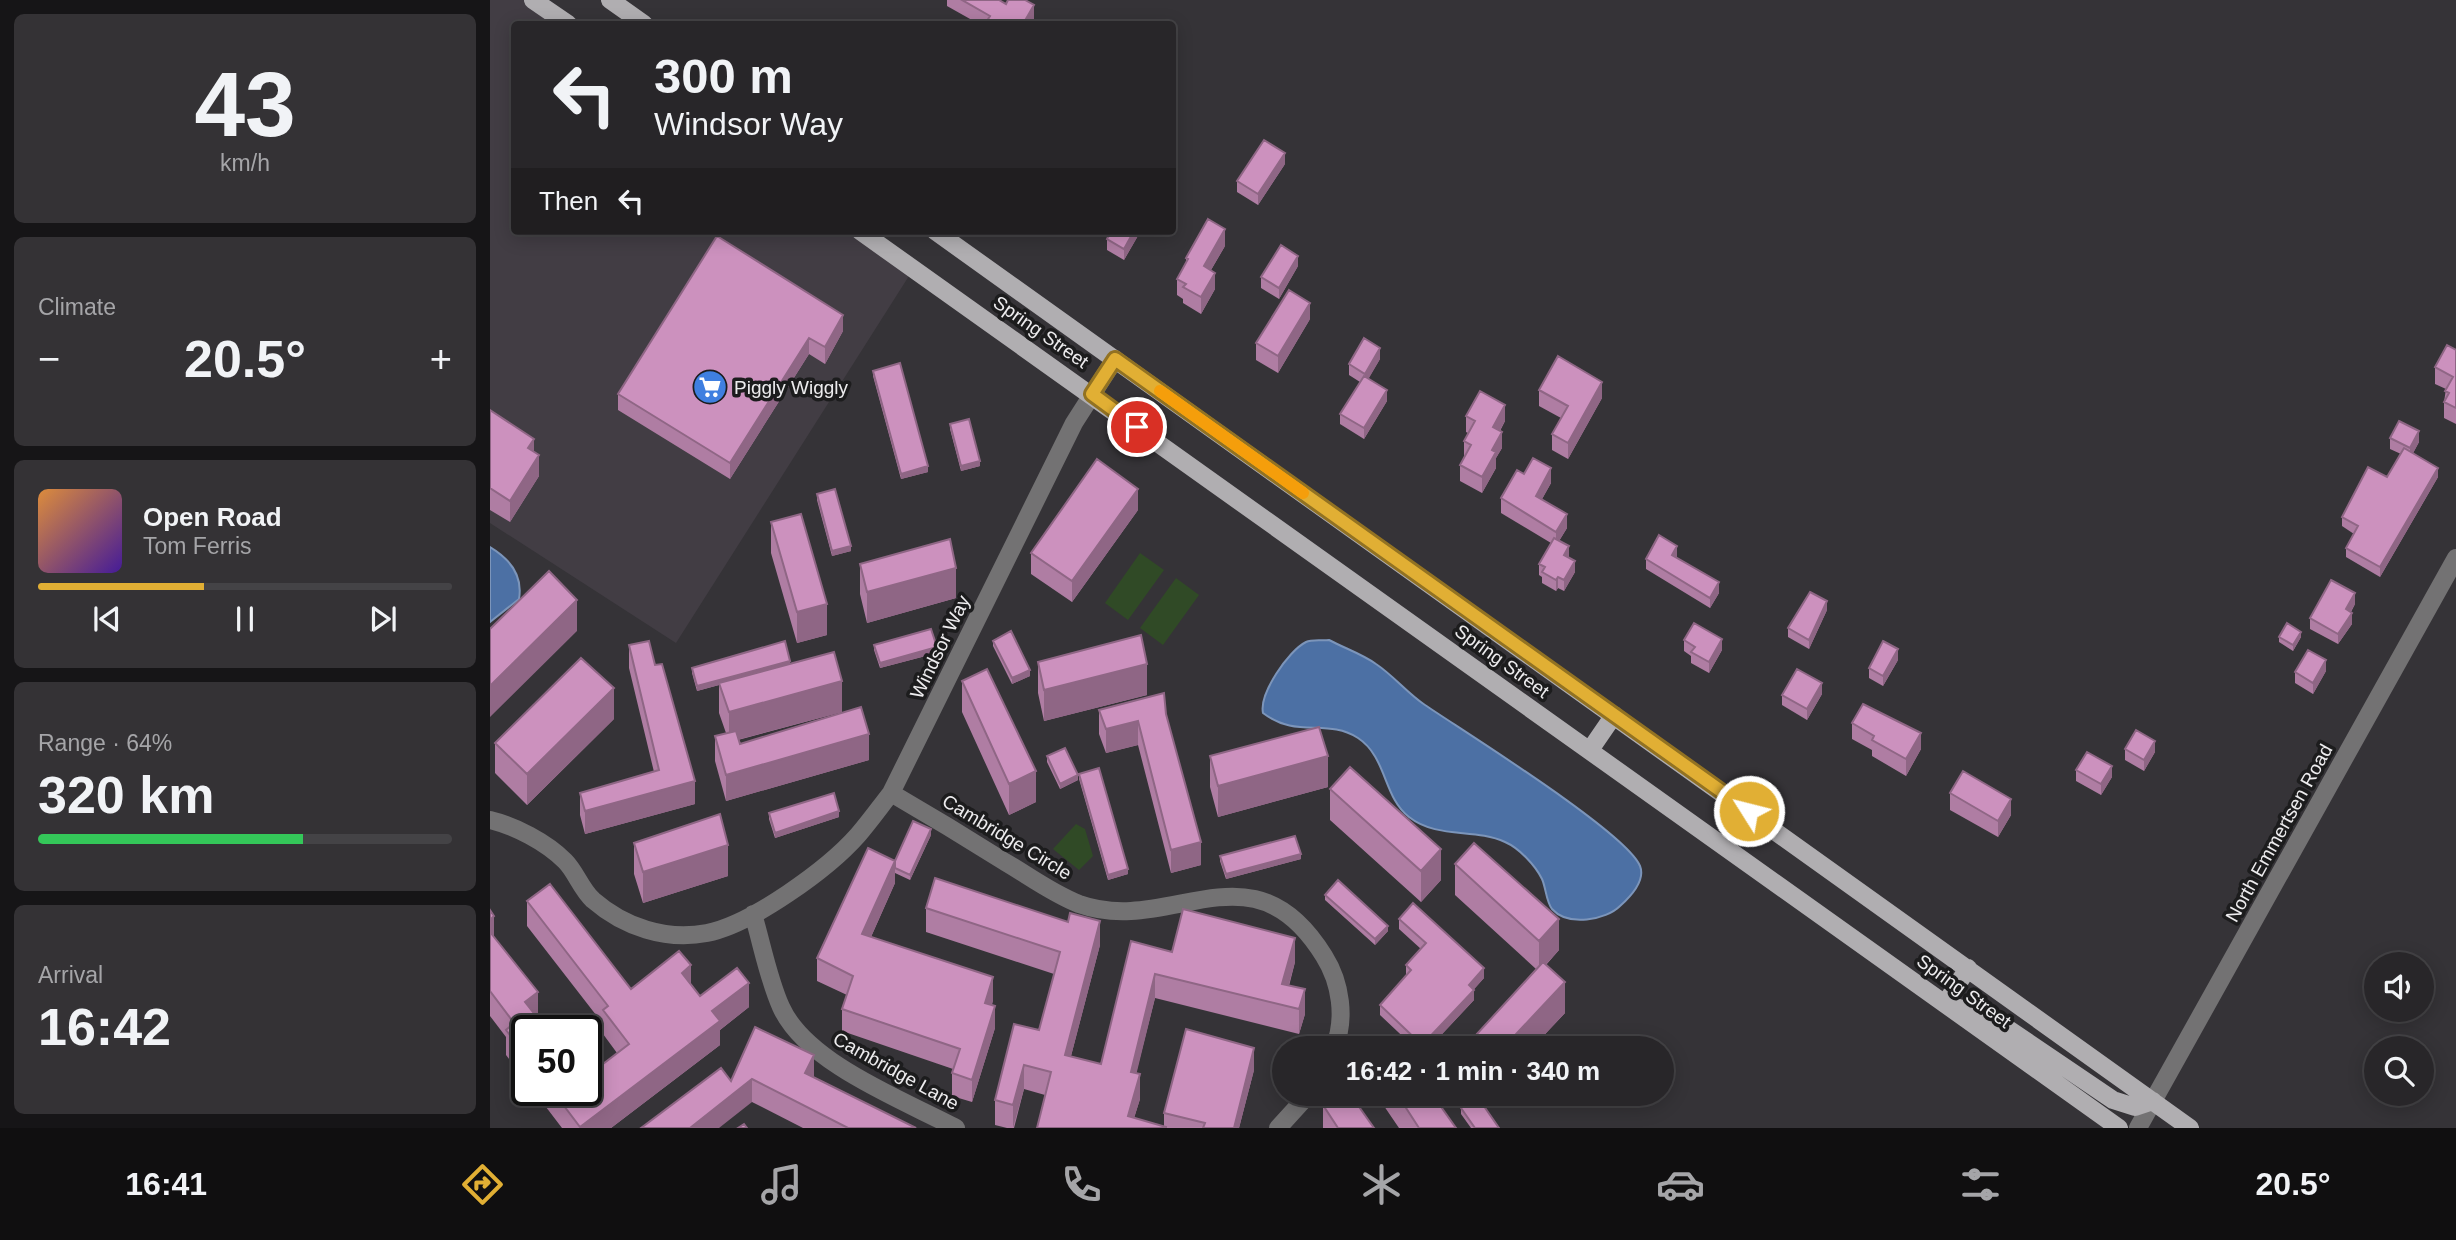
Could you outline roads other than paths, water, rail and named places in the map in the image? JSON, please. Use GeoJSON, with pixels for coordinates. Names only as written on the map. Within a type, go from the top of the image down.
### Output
{"type":"FeatureCollection","features":[{"type":"Feature","properties":{"kind":"main road"},"geometry":{"type":"LineString","coordinates":[[533,0],[564,21]]}},
{"type":"Feature","properties":{"kind":"main road"},"geometry":{"type":"LineString","coordinates":[[610,0],[640,21]]}},
{"type":"Feature","properties":{"kind":"main road","name":"Spring Street"},"geometry":{"type":"LineString","coordinates":[[866,235],[2119,1128]]}},
{"type":"Feature","properties":{"kind":"main road","name":"Spring Street"},"geometry":{"type":"LineString","coordinates":[[941,235],[2190,1128]]}},
{"type":"Feature","properties":{"kind":"main road"},"geometry":{"type":"LineString","coordinates":[[1590,750],[1614,715]]}},
{"type":"Feature","properties":{"kind":"main road"},"geometry":{"type":"LineString","coordinates":[[1968,968],[1945,1004],[1992,1018],[2113,1100],[2135,1107],[2153,1101]]}},
{"type":"Feature","properties":{"kind":"street","name":"Windsor Way"},"geometry":{"type":"LineString","coordinates":[[753,914],[810,879],[835,858],[858,836],[891,793],[1074,423],[1115,359]]}},
{"type":"Feature","properties":{"kind":"street","name":"North Emmertsen Road"},"geometry":{"type":"LineString","coordinates":[[2138,1128],[2456,558]]}},
{"type":"Feature","properties":{"kind":"street","name":"Cambridge Circle"},"geometry":{"type":"LineString","coordinates":[[891,793],[1051,890],[1079,904],[1111,911],[1147,910],[1220,895],[1276,907],[1310,934],[1332,968],[1340,1003],[1336,1036]]}},
{"type":"Feature","properties":{"kind":"street"},"geometry":{"type":"LineString","coordinates":[[490,820],[534,838],[564,861],[592,899],[629,925],[668,935],[708,933],[753,914]]}},
{"type":"Feature","properties":{"kind":"street","name":"Cambridge Lane"},"geometry":{"type":"LineString","coordinates":[[753,914],[781,1008],[798,1033],[822,1056],[956,1128]]}},
{"type":"Feature","properties":{"kind":"street"},"geometry":{"type":"LineString","coordinates":[[1278,1128],[1298,1106]]}},
{"type":"Feature","properties":{"kind":"water"},"geometry":{"type":"Polygon","coordinates":[[[490,547],[514,569],[520,591],[519,599],[490,622],[490,547]]]}},
{"type":"Feature","properties":{"kind":"water"},"geometry":{"type":"Polygon","coordinates":[[[1329,640],[1376,664],[1418,700],[1541,782],[1606,830],[1628,850],[1640,866],[1641,877],[1632,893],[1614,911],[1597,918],[1577,920],[1559,915],[1550,906],[1542,879],[1535,868],[1510,845],[1481,835],[1431,828],[1409,817],[1394,799],[1375,756],[1358,738],[1335,729],[1288,725],[1263,713],[1270,685],[1291,654],[1306,642],[1329,640]]]}},
{"type":"Feature","properties":{"kind":"place","name":"Piggly Wiggly"},"geometry":{"type":"Point","coordinates":[710,387]}}]}
